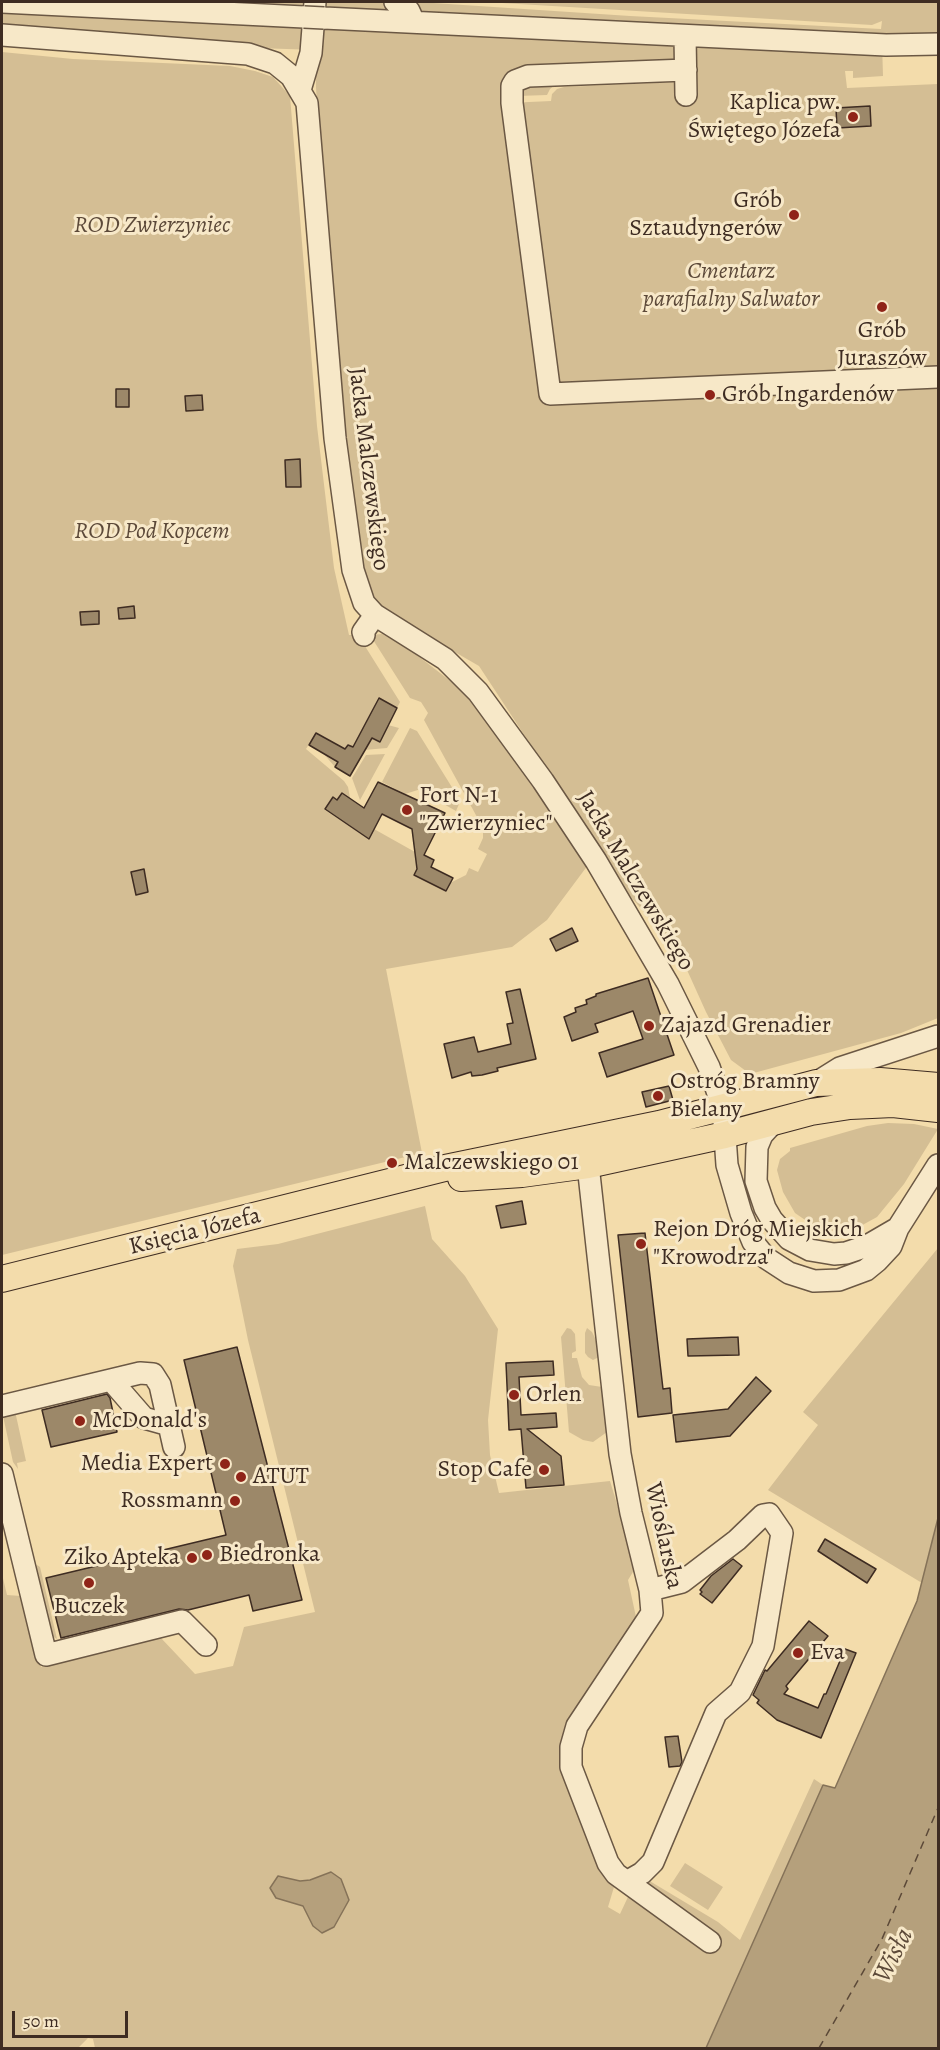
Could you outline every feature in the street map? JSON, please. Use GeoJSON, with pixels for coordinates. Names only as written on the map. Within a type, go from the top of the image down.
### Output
{"type":"FeatureCollection","features":[{"type":"Feature","properties":{"kind":"main road"},"geometry":{"type":"LineString","coordinates":[[816,1083],[880,1080],[936,1101]]}},
{"type":"Feature","properties":{"kind":"main road","name":"Księcia Józefa"},"geometry":{"type":"LineString","coordinates":[[2,1279],[445,1168],[626,1131],[816,1083]]}},
{"type":"Feature","properties":{"kind":"main road","name":"Księcia Józefa"},"geometry":{"type":"LineString","coordinates":[[389,1183],[522,1174],[588,1165],[725,1135],[811,1112],[850,1106],[936,1101]]}},
{"type":"Feature","properties":{"kind":"street"},"geometry":{"type":"LineString","coordinates":[[2,2],[314,12],[414,22],[686,36],[886,45],[939,44]]}},
{"type":"Feature","properties":{"kind":"street"},"geometry":{"type":"LineString","coordinates":[[395,2],[402,4],[409,11],[414,22]]}},
{"type":"Feature","properties":{"kind":"street"},"geometry":{"type":"LineString","coordinates":[[300,90],[311,53],[314,12]]}},
{"type":"Feature","properties":{"kind":"street"},"geometry":{"type":"LineString","coordinates":[[2,35],[248,54],[263,58],[285,70],[300,90]]}},
{"type":"Feature","properties":{"kind":"street"},"geometry":{"type":"LineString","coordinates":[[686,36],[686,95]]}},
{"type":"Feature","properties":{"kind":"street"},"geometry":{"type":"LineString","coordinates":[[686,70],[528,76],[515,81],[512,86],[512,103],[550,394],[939,377]]}},
{"type":"Feature","properties":{"kind":"street","name":"Jacka Malczewskiego"},"geometry":{"type":"LineString","coordinates":[[300,90],[307,103],[334,426],[343,504],[352,570],[364,603],[375,615],[445,659],[478,692],[543,781],[596,861],[663,974],[699,1045],[723,1108]]}},
{"type":"Feature","properties":{"kind":"street"},"geometry":{"type":"LineString","coordinates":[[364,635],[363,632],[375,615]]}},
{"type":"Feature","properties":{"kind":"street","name":"Księcia Józefa"},"geometry":{"type":"LineString","coordinates":[[816,1083],[840,1068],[939,1036]]}},
{"type":"Feature","properties":{"kind":"street"},"geometry":{"type":"LineString","coordinates":[[723,1108],[727,1165],[745,1226],[759,1250],[777,1266],[789,1273],[814,1281],[839,1280],[852,1276],[866,1270],[885,1254],[898,1228],[939,1165]]}},
{"type":"Feature","properties":{"kind":"street"},"geometry":{"type":"LineString","coordinates":[[773,1123],[762,1135],[757,1148],[756,1181],[768,1214],[789,1239],[810,1250],[834,1254],[846,1253],[867,1246],[898,1228]]}},
{"type":"Feature","properties":{"kind":"street"},"geometry":{"type":"LineString","coordinates":[[588,1165],[599,1148],[626,1131]]}},
{"type":"Feature","properties":{"kind":"street"},"geometry":{"type":"LineString","coordinates":[[557,1144],[576,1151],[584,1157],[588,1165]]}},
{"type":"Feature","properties":{"kind":"street","name":"Wioślarska"},"geometry":{"type":"LineString","coordinates":[[588,1165],[620,1454],[650,1590],[652,1613],[576,1726],[571,1747],[571,1767],[608,1863],[616,1874],[710,1942]]}},
{"type":"Feature","properties":{"kind":"street"},"geometry":{"type":"LineString","coordinates":[[2,1406],[111,1380],[128,1383],[166,1424],[174,1447]]}},
{"type":"Feature","properties":{"kind":"street"},"geometry":{"type":"LineString","coordinates":[[2,1474],[45,1655],[182,1621],[206,1644]]}},
{"type":"Feature","properties":{"kind":"street"},"geometry":{"type":"LineString","coordinates":[[628,1881],[642,1873],[653,1862],[716,1713],[740,1692],[762,1646],[782,1533],[769,1514],[763,1515],[736,1540],[682,1582],[650,1590]]}},
{"type":"Feature","properties":{"kind":"green space","name":"Cmentarz parafialny Salwator"},"geometry":{"type":"Polygon","coordinates":[[[2,2],[418,2],[881,29],[882,21],[872,25],[485,2],[938,2],[938,40],[882,43],[883,76],[853,78],[853,71],[845,71],[847,88],[938,84],[938,1018],[901,1033],[750,1074],[731,1060],[678,950],[630,896],[479,666],[372,604],[361,575],[351,514],[323,211],[316,50],[257,48],[2,29],[2,2]],[[691,63],[524,69],[508,103],[551,101],[552,94],[564,87],[681,82],[691,63]]]}},
{"type":"Feature","properties":{"kind":"green space"},"geometry":{"type":"Polygon","coordinates":[[[2,52],[73,59],[230,66],[273,77],[290,96],[317,426],[334,568],[349,635],[358,635],[400,702],[397,708],[378,698],[361,732],[379,742],[388,725],[399,728],[387,748],[364,750],[363,753],[348,745],[335,767],[322,752],[329,740],[316,733],[306,749],[344,781],[350,798],[337,800],[333,797],[325,810],[369,839],[374,829],[415,852],[418,867],[414,875],[446,891],[450,883],[466,875],[469,868],[478,872],[487,854],[478,849],[483,838],[483,828],[424,720],[428,713],[421,702],[410,698],[370,635],[382,634],[409,649],[462,690],[566,827],[588,865],[547,920],[512,947],[386,969],[422,1153],[2,1255],[2,52]]]}},
{"type":"Feature","properties":{"kind":"green space"},"geometry":{"type":"Polygon","coordinates":[[[556,84],[547,95],[517,96],[520,86],[556,84]]]}},
{"type":"Feature","properties":{"kind":"green space"},"geometry":{"type":"Polygon","coordinates":[[[410,728],[417,731],[458,797],[459,804],[456,811],[421,789],[405,794],[382,782],[410,728]]]}},
{"type":"Feature","properties":{"kind":"green space"},"geometry":{"type":"Polygon","coordinates":[[[385,754],[360,800],[352,778],[366,755],[385,754]]]}},
{"type":"Feature","properties":{"kind":"green space"},"geometry":{"type":"Polygon","coordinates":[[[888,1123],[914,1124],[938,1129],[904,1184],[877,1217],[857,1228],[833,1231],[811,1224],[795,1213],[783,1192],[777,1170],[780,1159],[790,1151],[790,1148],[867,1126],[888,1123]]]}},
{"type":"Feature","properties":{"kind":"green space"},"geometry":{"type":"Polygon","coordinates":[[[425,1206],[432,1239],[465,1276],[498,1329],[488,1420],[490,1455],[499,1493],[610,1481],[636,1567],[628,1580],[636,1617],[572,1721],[560,1754],[565,1775],[614,1887],[608,1907],[620,1914],[634,1884],[648,1880],[718,1922],[740,1940],[814,1779],[823,1785],[706,2048],[95,2048],[93,2039],[88,2038],[78,2048],[2,2048],[2,1574],[7,1595],[21,1596],[41,1667],[161,1638],[195,1674],[233,1666],[244,1627],[315,1612],[248,1340],[233,1266],[237,1249],[278,1244],[425,1206]],[[330,1872],[310,1880],[300,1881],[278,1876],[277,1898],[303,1906],[313,1926],[330,1872]]]}},
{"type":"Feature","properties":{"kind":"green space"},"geometry":{"type":"Polygon","coordinates":[[[938,1248],[938,1518],[922,1583],[768,1490],[818,1425],[803,1412],[938,1248]]]}},
{"type":"Feature","properties":{"kind":"green space"},"geometry":{"type":"Polygon","coordinates":[[[567,1328],[575,1334],[576,1351],[572,1353],[572,1358],[577,1358],[582,1377],[589,1385],[602,1387],[607,1432],[593,1442],[583,1440],[569,1432],[561,1337],[567,1328]]]}},
{"type":"Feature","properties":{"kind":"green space"},"geometry":{"type":"Polygon","coordinates":[[[587,1328],[597,1342],[599,1357],[593,1360],[585,1353],[587,1328]]]}},
{"type":"Feature","properties":{"kind":"green space"},"geometry":{"type":"Polygon","coordinates":[[[15,1411],[26,1461],[17,1463],[18,1469],[13,1462],[3,1416],[15,1411]]]}},
{"type":"Feature","properties":{"kind":"green space"},"geometry":{"type":"Polygon","coordinates":[[[37,1565],[40,1567],[57,1639],[52,1636],[34,1569],[37,1565]]]}},
{"type":"Feature","properties":{"kind":"green space"},"geometry":{"type":"Polygon","coordinates":[[[685,1863],[723,1887],[708,1910],[670,1886],[685,1863]]]}},
{"type":"Feature","properties":{"kind":"water","name":"Wisła"},"geometry":{"type":"Polygon","coordinates":[[[938,1518],[938,2048],[706,2048],[823,1785],[835,1788],[917,1601],[938,1518]]]}},
{"type":"Feature","properties":{"kind":"water"},"geometry":{"type":"Polygon","coordinates":[[[331,1872],[341,1879],[349,1900],[334,1927],[322,1933],[313,1926],[303,1906],[276,1898],[270,1888],[278,1876],[300,1881],[310,1880],[331,1872]]]}},
{"type":"Feature","properties":{"kind":"building"},"geometry":{"type":"Polygon","coordinates":[[[870,106],[871,126],[837,128],[836,108],[870,106]]]}},
{"type":"Feature","properties":{"kind":"building"},"geometry":{"type":"Polygon","coordinates":[[[116,389],[129,389],[129,407],[116,407],[116,389]]]}},
{"type":"Feature","properties":{"kind":"building"},"geometry":{"type":"Polygon","coordinates":[[[202,395],[203,410],[186,411],[185,396],[202,395]]]}},
{"type":"Feature","properties":{"kind":"building"},"geometry":{"type":"Polygon","coordinates":[[[300,459],[301,487],[286,487],[285,460],[300,459]]]}},
{"type":"Feature","properties":{"kind":"building"},"geometry":{"type":"Polygon","coordinates":[[[134,606],[135,618],[119,619],[118,608],[134,606]]]}},
{"type":"Feature","properties":{"kind":"building"},"geometry":{"type":"Polygon","coordinates":[[[99,611],[99,624],[81,625],[80,612],[99,611]]]}},
{"type":"Feature","properties":{"kind":"building"},"geometry":{"type":"Polygon","coordinates":[[[379,698],[397,708],[380,742],[372,738],[350,776],[335,767],[338,762],[309,745],[316,733],[345,749],[348,745],[353,747],[379,698]]]}},
{"type":"Feature","properties":{"kind":"building"},"geometry":{"type":"Polygon","coordinates":[[[378,782],[445,813],[442,819],[445,828],[437,829],[424,855],[434,860],[431,867],[453,878],[446,891],[414,875],[417,869],[412,829],[382,814],[369,839],[325,809],[333,797],[337,800],[342,793],[364,808],[378,782]]]}},
{"type":"Feature","properties":{"kind":"building"},"geometry":{"type":"Polygon","coordinates":[[[144,869],[148,892],[136,895],[131,872],[144,869]]]}},
{"type":"Feature","properties":{"kind":"building"},"geometry":{"type":"Polygon","coordinates":[[[572,928],[578,941],[556,951],[550,939],[572,928]]]}},
{"type":"Feature","properties":{"kind":"building"},"geometry":{"type":"Polygon","coordinates":[[[648,978],[674,1055],[607,1077],[599,1053],[643,1039],[633,1011],[595,1024],[598,1032],[572,1041],[564,1017],[576,1012],[575,1008],[587,1004],[586,1000],[596,994],[648,978]]]}},
{"type":"Feature","properties":{"kind":"building"},"geometry":{"type":"Polygon","coordinates":[[[520,989],[536,1059],[497,1068],[498,1071],[482,1075],[472,1076],[471,1072],[452,1078],[444,1044],[474,1037],[478,1052],[511,1044],[507,1024],[513,1023],[506,992],[520,989]]]}},
{"type":"Feature","properties":{"kind":"building","name":"Ostróg Bramny Bielany"},"geometry":{"type":"Polygon","coordinates":[[[669,1086],[673,1100],[646,1107],[642,1092],[669,1086]]]}},
{"type":"Feature","properties":{"kind":"building"},"geometry":{"type":"Polygon","coordinates":[[[522,1201],[526,1224],[501,1228],[496,1206],[522,1201]]]}},
{"type":"Feature","properties":{"kind":"building"},"geometry":{"type":"Polygon","coordinates":[[[645,1233],[663,1389],[670,1388],[672,1413],[638,1417],[618,1235],[645,1233]]]}},
{"type":"Feature","properties":{"kind":"building"},"geometry":{"type":"Polygon","coordinates":[[[738,1337],[739,1355],[688,1356],[687,1339],[738,1337]]]}},
{"type":"Feature","properties":{"kind":"building","name":"ATUT"},"geometry":{"type":"Polygon","coordinates":[[[237,1347],[302,1600],[253,1611],[249,1595],[188,1610],[179,1609],[61,1638],[46,1578],[226,1535],[184,1360],[237,1347]]]}},
{"type":"Feature","properties":{"kind":"building"},"geometry":{"type":"Polygon","coordinates":[[[553,1361],[554,1375],[519,1377],[521,1415],[556,1413],[557,1427],[527,1429],[561,1456],[564,1485],[526,1488],[521,1429],[509,1430],[506,1363],[553,1361]]]}},
{"type":"Feature","properties":{"kind":"building"},"geometry":{"type":"Polygon","coordinates":[[[756,1377],[771,1391],[730,1436],[676,1442],[673,1415],[728,1409],[756,1377]]]}},
{"type":"Feature","properties":{"kind":"building","name":"McDonald's"},"geometry":{"type":"Polygon","coordinates":[[[107,1394],[110,1398],[117,1432],[51,1447],[42,1410],[107,1394]]]}},
{"type":"Feature","properties":{"kind":"building"},"geometry":{"type":"Polygon","coordinates":[[[825,1539],[876,1569],[867,1583],[818,1551],[825,1539]]]}},
{"type":"Feature","properties":{"kind":"building"},"geometry":{"type":"Polygon","coordinates":[[[733,1559],[742,1566],[712,1603],[700,1594],[702,1592],[700,1590],[711,1576],[733,1559]]]}},
{"type":"Feature","properties":{"kind":"building"},"geometry":{"type":"Polygon","coordinates":[[[809,1621],[828,1636],[786,1686],[788,1689],[784,1694],[818,1708],[845,1649],[856,1653],[821,1738],[777,1720],[757,1703],[759,1700],[753,1695],[765,1670],[767,1671],[809,1621]]]}},
{"type":"Feature","properties":{"kind":"building"},"geometry":{"type":"Polygon","coordinates":[[[678,1736],[682,1762],[680,1766],[669,1767],[665,1737],[678,1736]]]}},
{"type":"Feature","properties":{"kind":"ferry route"},"geometry":{"type":"LineString","coordinates":[[819,2048],[882,1939],[938,1808]]}},
{"type":"Feature","properties":{"kind":"place","name":"Kaplica pw. Świętego Józefa"},"geometry":{"type":"Point","coordinates":[853,117]}},
{"type":"Feature","properties":{"kind":"place","name":"Grób Sztaudyngerów"},"geometry":{"type":"Point","coordinates":[794,215]}},
{"type":"Feature","properties":{"kind":"place","name":"Grób Juraszów"},"geometry":{"type":"Point","coordinates":[882,307]}},
{"type":"Feature","properties":{"kind":"place","name":"Grób Ingardenów"},"geometry":{"type":"Point","coordinates":[710,395]}},
{"type":"Feature","properties":{"kind":"place","name":"Fort N-1 \"Zwierzyniec\""},"geometry":{"type":"Point","coordinates":[407,810]}},
{"type":"Feature","properties":{"kind":"place","name":"Zajazd Grenadier"},"geometry":{"type":"Point","coordinates":[649,1026]}},
{"type":"Feature","properties":{"kind":"place","name":"Ostróg Bramny Bielany"},"geometry":{"type":"Point","coordinates":[658,1096]}},
{"type":"Feature","properties":{"kind":"place","name":"Malczewskiego 01"},"geometry":{"type":"Point","coordinates":[392,1163]}},
{"type":"Feature","properties":{"kind":"place","name":"Rejon Dróg Miejskich \"Krowodrza\""},"geometry":{"type":"Point","coordinates":[641,1244]}},
{"type":"Feature","properties":{"kind":"place","name":"Orlen"},"geometry":{"type":"Point","coordinates":[514,1395]}},
{"type":"Feature","properties":{"kind":"place","name":"McDonald's"},"geometry":{"type":"Point","coordinates":[80,1421]}},
{"type":"Feature","properties":{"kind":"place","name":"Media Expert"},"geometry":{"type":"Point","coordinates":[225,1464]}},
{"type":"Feature","properties":{"kind":"place","name":"Stop Cafe"},"geometry":{"type":"Point","coordinates":[544,1470]}},
{"type":"Feature","properties":{"kind":"place","name":"ATUT"},"geometry":{"type":"Point","coordinates":[241,1477]}},
{"type":"Feature","properties":{"kind":"place","name":"Rossmann"},"geometry":{"type":"Point","coordinates":[235,1501]}},
{"type":"Feature","properties":{"kind":"place","name":"Biedronka"},"geometry":{"type":"Point","coordinates":[207,1555]}},
{"type":"Feature","properties":{"kind":"place","name":"Ziko Apteka"},"geometry":{"type":"Point","coordinates":[192,1558]}},
{"type":"Feature","properties":{"kind":"place","name":"Buczek"},"geometry":{"type":"Point","coordinates":[89,1583]}},
{"type":"Feature","properties":{"kind":"place","name":"Eva"},"geometry":{"type":"Point","coordinates":[798,1653]}},
{"type":"Feature","properties":{"kind":"park label","name":"ROD Zwierzyniec"},"geometry":{"type":"Point","coordinates":[152,226]}},
{"type":"Feature","properties":{"kind":"park label","name":"ROD Pod Kopcem"},"geometry":{"type":"Point","coordinates":[152,532]}}]}
